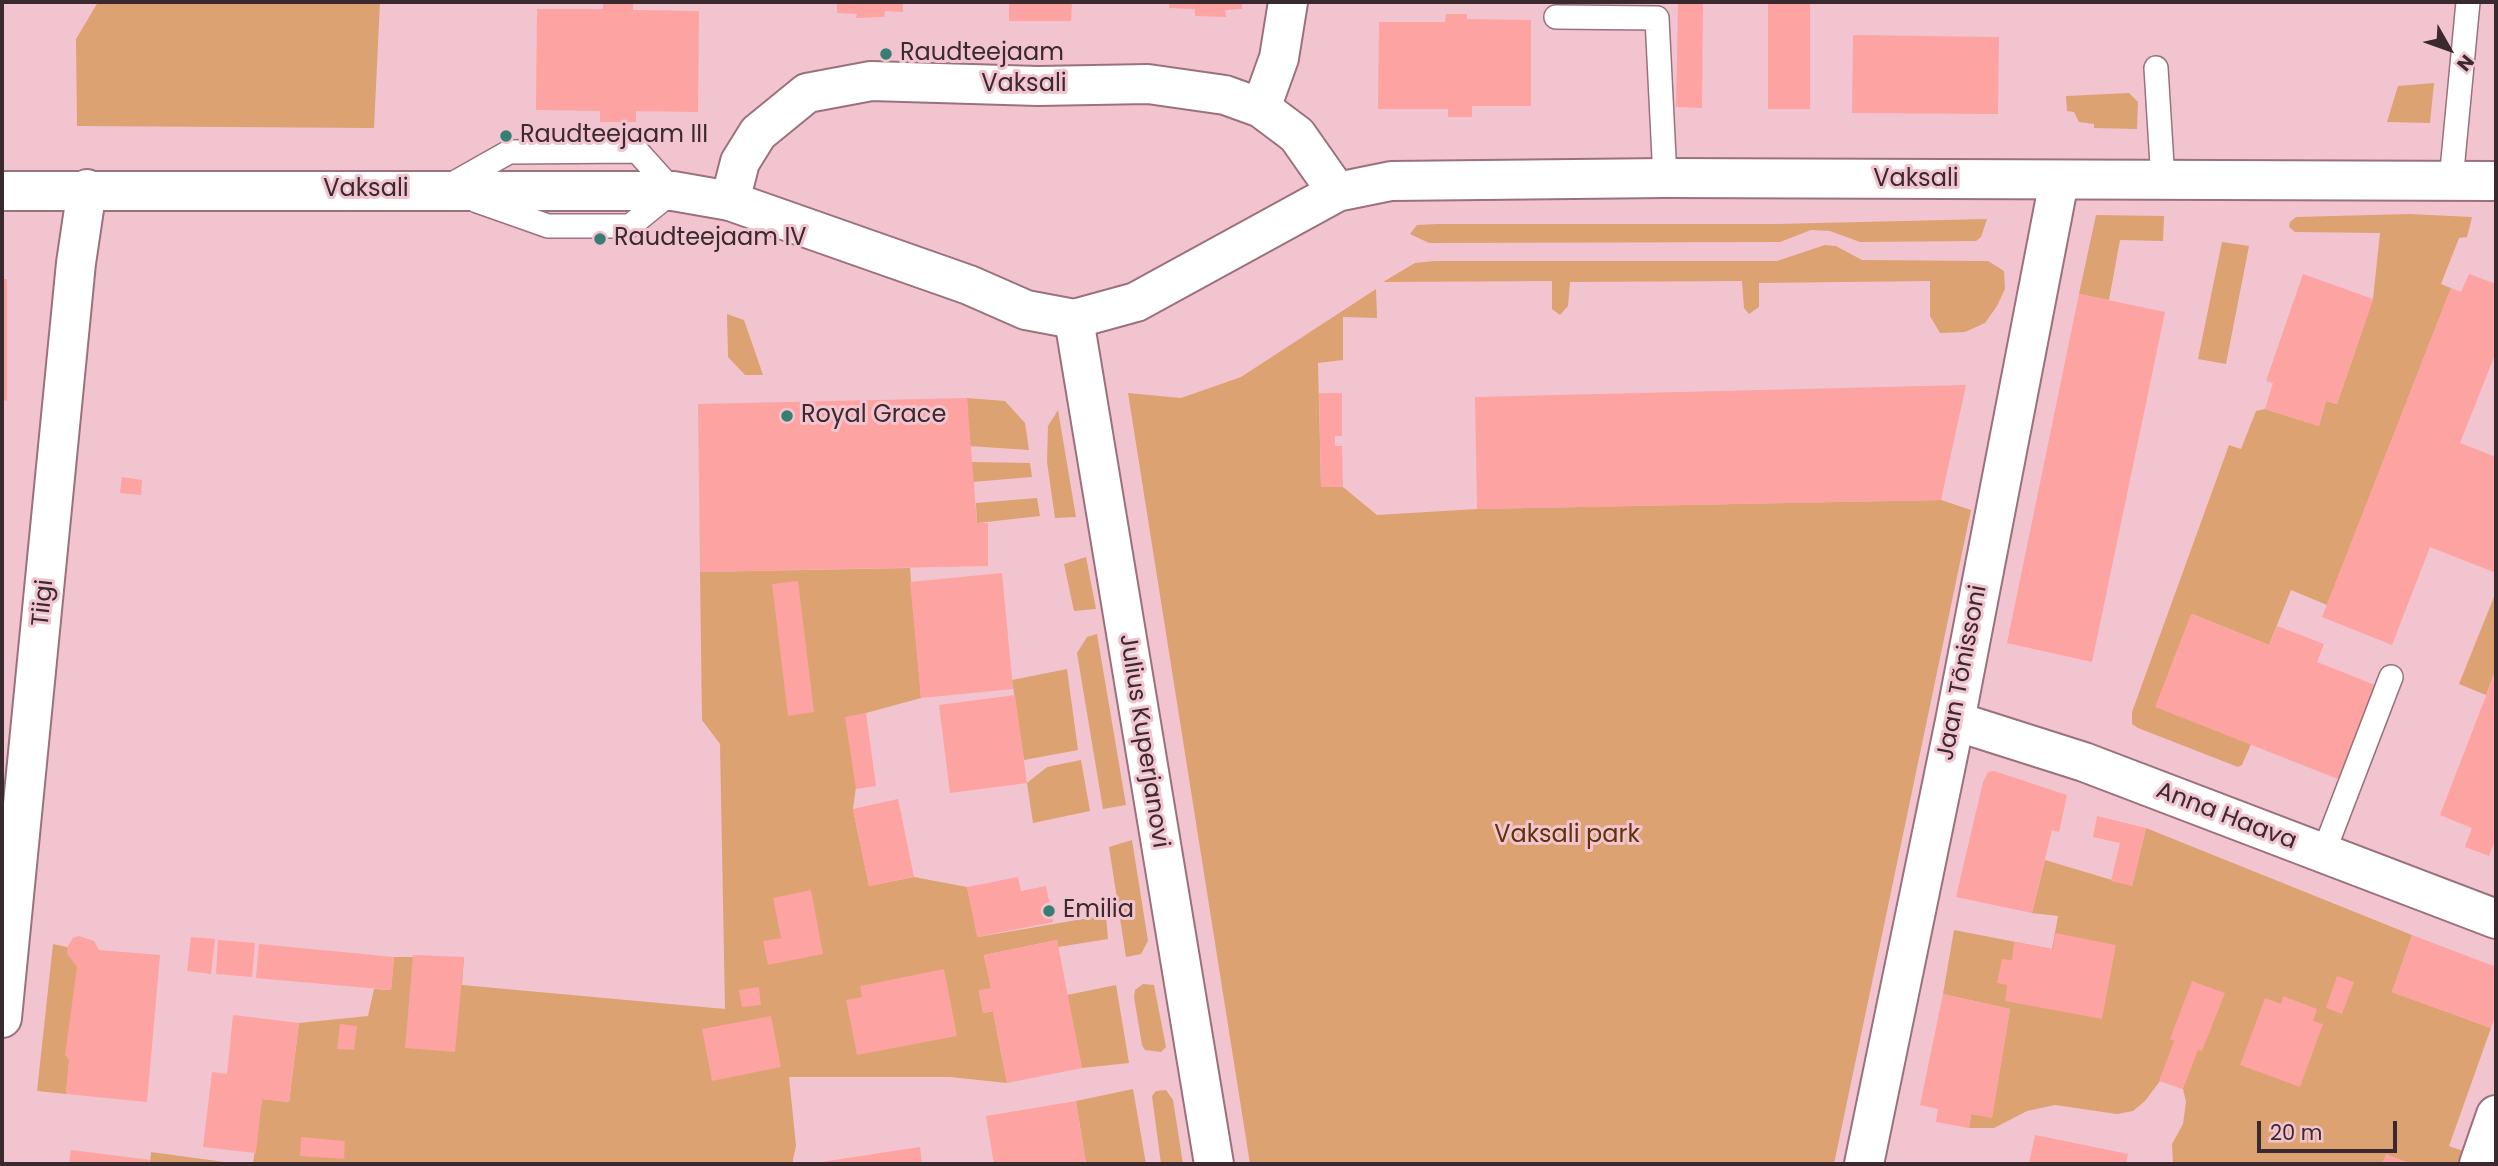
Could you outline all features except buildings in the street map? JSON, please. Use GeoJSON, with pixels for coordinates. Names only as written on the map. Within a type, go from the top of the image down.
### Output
{"type":"FeatureCollection","features":[{"type":"Feature","properties":{"kind":"street"},"geometry":{"type":"LineString","coordinates":[[1261,108],[1279,58],[1288,2]]}},
{"type":"Feature","properties":{"kind":"street","name":"Vaksali"},"geometry":{"type":"LineString","coordinates":[[730,201],[740,162],[758,133],[807,93],[871,81],[1038,86],[1148,84],[1225,94],[1261,108],[1297,135],[1336,192]]}},
{"type":"Feature","properties":{"kind":"street","name":"Vaksali"},"geometry":{"type":"LineString","coordinates":[[2,191],[87,188],[447,188],[673,191],[730,201],[969,285],[1026,310],[1074,319],[1136,302],[1336,192],[1391,181],[1665,178],[2496,181]]}},
{"type":"Feature","properties":{"kind":"street","name":"Jaan Tõnissoni"},"geometry":{"type":"LineString","coordinates":[[1864,1164],[1955,721],[2059,181]]}},
{"type":"Feature","properties":{"kind":"street","name":"Tiigi"},"geometry":{"type":"LineString","coordinates":[[2,1018],[76,263],[87,188]]}},
{"type":"Feature","properties":{"kind":"street","name":"Julius Kuperjanovi"},"geometry":{"type":"LineString","coordinates":[[1074,319],[1214,1164]]}},
{"type":"Feature","properties":{"kind":"street","name":"Anna Haava"},"geometry":{"type":"LineString","coordinates":[[1955,721],[2084,762],[2496,919]]}},
{"type":"Feature","properties":{"kind":"street"},"geometry":{"type":"LineString","coordinates":[[2479,1164],[2496,1115]]}},
{"type":"Feature","properties":{"kind":"lane"},"geometry":{"type":"LineString","coordinates":[[2451,181],[2468,2]]}},
{"type":"Feature","properties":{"kind":"lane"},"geometry":{"type":"LineString","coordinates":[[1556,17],[1657,18],[1665,178]]}},
{"type":"Feature","properties":{"kind":"lane"},"geometry":{"type":"LineString","coordinates":[[2156,68],[2163,181]]}},
{"type":"Feature","properties":{"kind":"lane"},"geometry":{"type":"LineString","coordinates":[[2323,853],[2390,677]]}},
{"type":"Feature","properties":{"kind":"green space"},"geometry":{"type":"Polygon","coordinates":[[[98,2],[380,2],[374,128],[77,126],[76,39],[98,2]]]}},
{"type":"Feature","properties":{"kind":"green space"},"geometry":{"type":"Polygon","coordinates":[[[2434,83],[2430,123],[2387,122],[2398,86],[2434,83]]]}},
{"type":"Feature","properties":{"kind":"green space"},"geometry":{"type":"Polygon","coordinates":[[[2129,93],[2138,102],[2137,129],[2094,128],[2094,124],[2079,122],[2074,112],[2067,111],[2066,96],[2129,93]]]}},
{"type":"Feature","properties":{"kind":"green space"},"geometry":{"type":"Polygon","coordinates":[[[2410,214],[2472,217],[2467,237],[2459,238],[2441,284],[2451,288],[2327,605],[2291,590],[2269,645],[2192,614],[2251,744],[2242,765],[2238,767],[2138,728],[2132,724],[2132,712],[2229,445],[2241,449],[2256,411],[2265,409],[2319,426],[2326,401],[2337,404],[2373,299],[2380,233],[2295,232],[2289,227],[2290,222],[2296,217],[2410,214]]]}},
{"type":"Feature","properties":{"kind":"green space"},"geometry":{"type":"Polygon","coordinates":[[[2096,215],[2164,216],[2163,241],[2120,240],[2109,300],[2079,294],[2096,215]]]}},
{"type":"Feature","properties":{"kind":"green space"},"geometry":{"type":"Polygon","coordinates":[[[1987,219],[1981,237],[1976,241],[1860,242],[1830,231],[1811,230],[1780,242],[1429,243],[1410,234],[1417,225],[1438,224],[1776,224],[1987,219]]]}},
{"type":"Feature","properties":{"kind":"green space"},"geometry":{"type":"Polygon","coordinates":[[[2222,242],[2249,246],[2226,364],[2198,359],[2222,242]]]}},
{"type":"Feature","properties":{"kind":"green space"},"geometry":{"type":"Polygon","coordinates":[[[1825,245],[1836,246],[1862,260],[1988,261],[2004,271],[2005,289],[1985,323],[1965,332],[1940,333],[1930,316],[1930,281],[1759,283],[1759,307],[1749,314],[1744,308],[1742,281],[1570,282],[1568,306],[1560,315],[1552,309],[1552,281],[1383,282],[1415,263],[1435,261],[1777,261],[1825,245]]]}},
{"type":"Feature","properties":{"kind":"green space","name":"Vaksali park"},"geometry":{"type":"Polygon","coordinates":[[[1376,289],[1377,318],[1343,317],[1343,360],[1318,363],[1321,487],[1343,487],[1377,515],[1477,509],[1941,500],[1971,510],[1834,1164],[1250,1164],[1128,393],[1181,398],[1241,377],[1376,289]]]}},
{"type":"Feature","properties":{"kind":"green space"},"geometry":{"type":"Polygon","coordinates":[[[727,314],[744,320],[763,375],[745,375],[728,357],[727,314]]]}},
{"type":"Feature","properties":{"kind":"green space"},"geometry":{"type":"Polygon","coordinates":[[[967,398],[1005,401],[1025,423],[1029,450],[969,446],[967,398]]]}},
{"type":"Feature","properties":{"kind":"green space"},"geometry":{"type":"Polygon","coordinates":[[[1058,410],[1076,517],[1055,518],[1047,462],[1048,426],[1058,410]]]}},
{"type":"Feature","properties":{"kind":"green space"},"geometry":{"type":"Polygon","coordinates":[[[972,462],[1030,463],[1032,477],[972,482],[972,462]]]}},
{"type":"Feature","properties":{"kind":"green space"},"geometry":{"type":"Polygon","coordinates":[[[1037,498],[1040,516],[977,523],[976,503],[1037,498]]]}},
{"type":"Feature","properties":{"kind":"green space"},"geometry":{"type":"Polygon","coordinates":[[[1086,557],[1096,609],[1074,611],[1064,564],[1086,557]]]}},
{"type":"Feature","properties":{"kind":"green space"},"geometry":{"type":"Polygon","coordinates":[[[910,568],[921,698],[866,713],[853,809],[869,886],[914,877],[967,887],[978,937],[1106,915],[1108,939],[1058,947],[1057,940],[984,955],[991,988],[979,991],[983,1013],[993,1011],[1007,1083],[950,1077],[789,1077],[796,1146],[792,1164],[253,1164],[262,1099],[289,1102],[299,1023],[368,1016],[374,989],[391,990],[394,957],[464,957],[462,985],[725,1009],[720,744],[702,720],[700,572],[910,568]]]}},
{"type":"Feature","properties":{"kind":"green space"},"geometry":{"type":"Polygon","coordinates":[[[2496,592],[2496,669],[2486,695],[2459,684],[2496,592]]]}},
{"type":"Feature","properties":{"kind":"green space"},"geometry":{"type":"Polygon","coordinates":[[[1097,634],[1126,805],[1103,809],[1077,653],[1087,637],[1097,634]]]}},
{"type":"Feature","properties":{"kind":"green space"},"geometry":{"type":"Polygon","coordinates":[[[1067,669],[1078,750],[1024,760],[1012,680],[1067,669]]]}},
{"type":"Feature","properties":{"kind":"green space"},"geometry":{"type":"Polygon","coordinates":[[[1081,760],[1090,811],[1033,823],[1027,783],[1047,767],[1081,760]]]}},
{"type":"Feature","properties":{"kind":"green space"},"geometry":{"type":"Polygon","coordinates":[[[2146,828],[2412,935],[2392,992],[2491,1028],[2449,1146],[2466,1152],[2462,1164],[2173,1164],[2172,1144],[2183,1124],[2186,1102],[2183,1089],[2160,1081],[2145,1101],[2133,1111],[2117,1114],[2055,1105],[2027,1111],[1994,1128],[1969,1128],[1971,1114],[1992,1117],[2010,1009],[1943,994],[1954,930],[2052,949],[2058,916],[2032,913],[2045,860],[2132,886],[2146,828]]]}},
{"type":"Feature","properties":{"kind":"green space"},"geometry":{"type":"Polygon","coordinates":[[[1132,840],[1148,941],[1141,954],[1126,957],[1109,847],[1132,840]]]}},
{"type":"Feature","properties":{"kind":"green space"},"geometry":{"type":"Polygon","coordinates":[[[53,944],[80,950],[66,1094],[37,1091],[53,944]]]}},
{"type":"Feature","properties":{"kind":"green space"},"geometry":{"type":"Polygon","coordinates":[[[1143,984],[1154,985],[1166,1047],[1161,1052],[1145,1050],[1142,1045],[1134,997],[1135,990],[1143,984]]]}},
{"type":"Feature","properties":{"kind":"green space"},"geometry":{"type":"Polygon","coordinates":[[[1116,985],[1129,1063],[1082,1068],[1067,995],[1116,985]]]}},
{"type":"Feature","properties":{"kind":"green space"},"geometry":{"type":"Polygon","coordinates":[[[1133,1089],[1146,1164],[1086,1164],[1076,1101],[1133,1089]]]}},
{"type":"Feature","properties":{"kind":"green space"},"geometry":{"type":"Polygon","coordinates":[[[1166,1090],[1173,1100],[1183,1164],[1161,1164],[1152,1096],[1156,1091],[1166,1090]]]}},
{"type":"Feature","properties":{"kind":"green space"},"geometry":{"type":"Polygon","coordinates":[[[151,1152],[239,1164],[150,1164],[151,1152]]]}},
{"type":"Feature","properties":{"kind":"place","name":"Raudteejaam"},"geometry":{"type":"Point","coordinates":[886,54]}},
{"type":"Feature","properties":{"kind":"place","name":"Raudteejaam III"},"geometry":{"type":"Point","coordinates":[506,136]}},
{"type":"Feature","properties":{"kind":"place","name":"Raudteejaam IV"},"geometry":{"type":"Point","coordinates":[600,239]}},
{"type":"Feature","properties":{"kind":"place","name":"Royal Grace"},"geometry":{"type":"Point","coordinates":[787,416]}},
{"type":"Feature","properties":{"kind":"place","name":"Emilia"},"geometry":{"type":"Point","coordinates":[1049,911]}}]}
